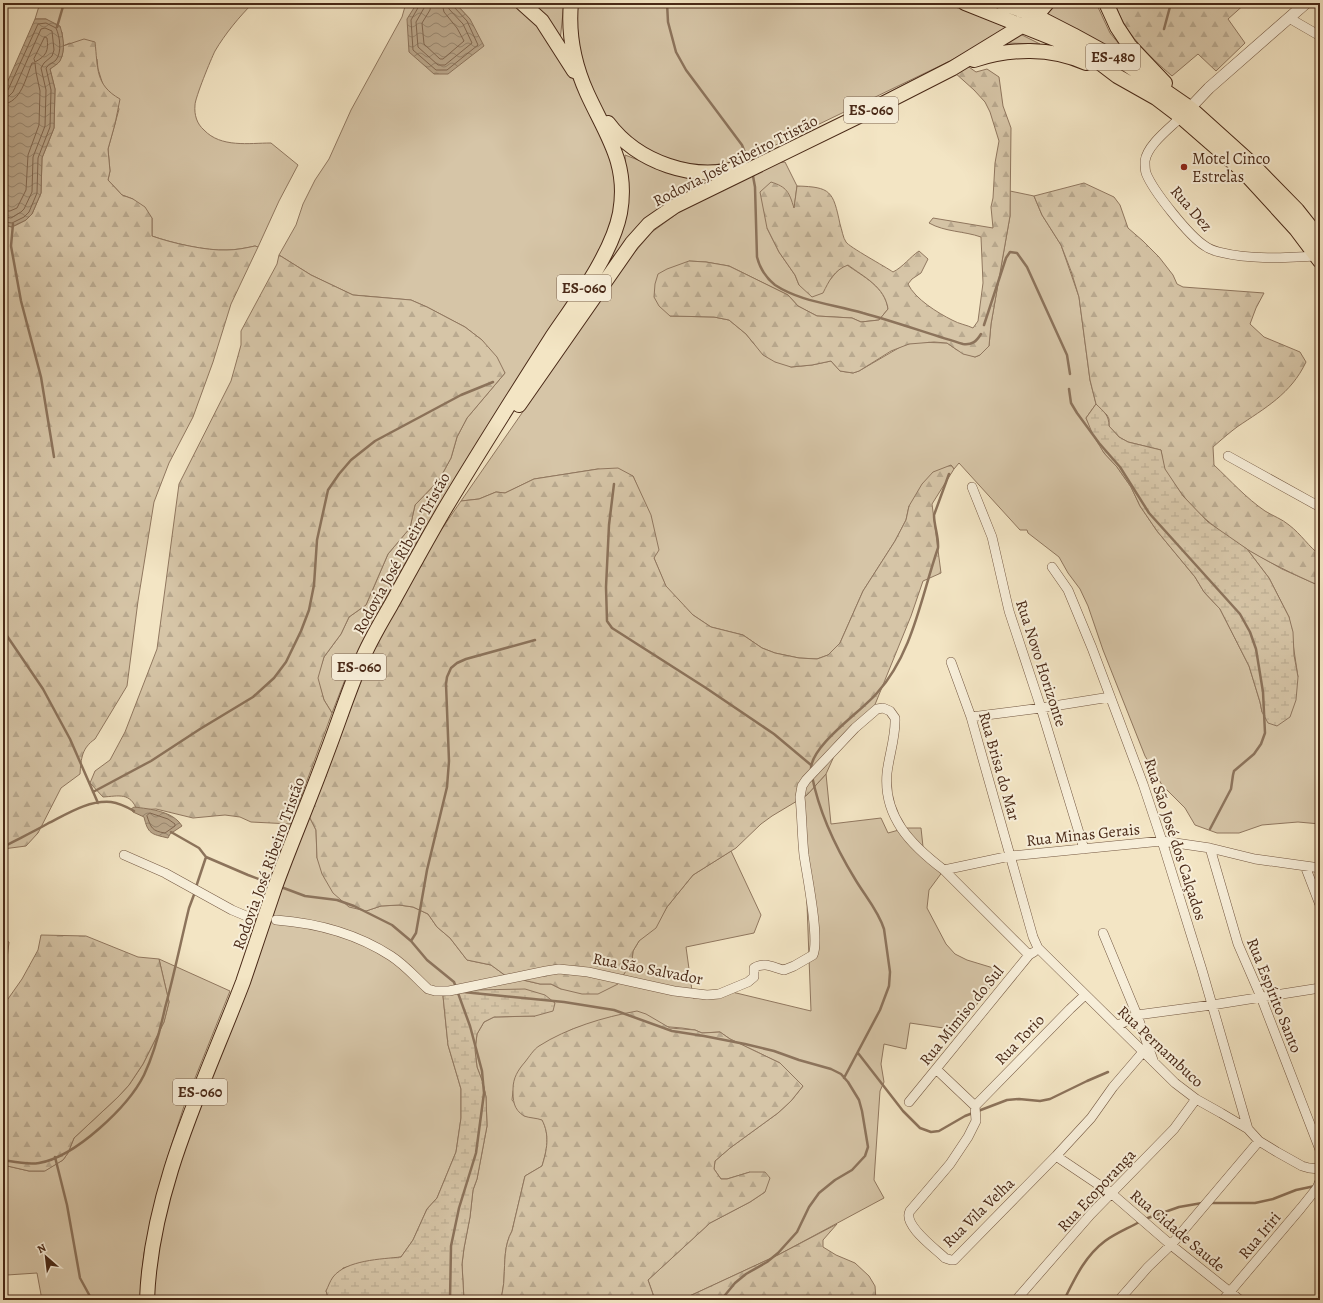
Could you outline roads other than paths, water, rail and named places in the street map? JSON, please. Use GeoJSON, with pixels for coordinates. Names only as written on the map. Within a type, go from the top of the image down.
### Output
{"type":"FeatureCollection","features":[{"type":"Feature","properties":{"kind":"main road"},"geometry":{"type":"LineString","coordinates":[[522,3],[542,21],[589,96],[615,134],[653,160],[673,167],[705,172],[729,171],[787,150]]}},
{"type":"Feature","properties":{"kind":"main road","name":"Rodovia José Ribeiro Tristão"},"geometry":{"type":"LineString","coordinates":[[147,1300],[156,1235],[173,1164],[248,966],[274,889],[352,682],[366,651],[405,578],[475,459],[596,270],[611,240],[620,215],[622,187],[619,160],[589,96],[574,55],[570,39],[571,3]]}},
{"type":"Feature","properties":{"kind":"main road","name":"ES-480"},"geometry":{"type":"LineString","coordinates":[[965,3],[1072,47],[1096,60],[1117,76],[1156,98],[1186,110],[1292,225],[1318,259]]}},
{"type":"Feature","properties":{"kind":"main road","name":"ES-480"},"geometry":{"type":"LineString","coordinates":[[1002,3],[1036,16],[1126,64],[1251,163],[1297,210],[1320,239]]}},
{"type":"Feature","properties":{"kind":"main road","name":"Rodovia José Ribeiro Tristão"},"geometry":{"type":"LineString","coordinates":[[475,459],[528,393],[615,266],[632,243],[649,224],[675,206],[857,117],[953,68],[1022,26],[1036,16],[1047,3]]}},
{"type":"Feature","properties":{"kind":"main road"},"geometry":{"type":"LineString","coordinates":[[1106,3],[1117,26],[1129,45],[1186,110]]}},
{"type":"Feature","properties":{"kind":"main road"},"geometry":{"type":"LineString","coordinates":[[953,68],[983,57],[1005,53],[1042,52],[1063,55],[1117,76]]}},
{"type":"Feature","properties":{"kind":"street","name":"Rua Dez"},"geometry":{"type":"LineString","coordinates":[[1306,3],[1208,88],[1160,137],[1150,150],[1145,160],[1145,172],[1173,213],[1192,235],[1206,247],[1218,252],[1241,256],[1318,259]]}},
{"type":"Feature","properties":{"kind":"street"},"geometry":{"type":"LineString","coordinates":[[1289,18],[1320,36]]}},
{"type":"Feature","properties":{"kind":"street"},"geometry":{"type":"LineString","coordinates":[[1228,456],[1320,507]]}},
{"type":"Feature","properties":{"kind":"street","name":"Rua Novo Horizonte"},"geometry":{"type":"LineString","coordinates":[[972,487],[992,537],[1009,611],[1041,708],[1084,849]]}},
{"type":"Feature","properties":{"kind":"street","name":"Rua São José dos Calçados"},"geometry":{"type":"LineString","coordinates":[[1052,567],[1068,590],[1092,648],[1143,784],[1202,970],[1248,1129]]}},
{"type":"Feature","properties":{"kind":"street","name":"Rua Brisa do Mar"},"geometry":{"type":"LineString","coordinates":[[951,662],[971,717],[1033,937],[1038,948]]}},
{"type":"Feature","properties":{"kind":"street"},"geometry":{"type":"LineString","coordinates":[[971,717],[1110,697]]}},
{"type":"Feature","properties":{"kind":"street","name":"Rua São Salvador"},"geometry":{"type":"LineString","coordinates":[[276,920],[322,927],[348,935],[374,946],[399,962],[431,990],[444,991],[546,971],[559,970],[588,972],[680,992],[707,995],[719,994],[752,979],[754,976],[754,968],[757,966],[769,965],[784,970],[811,957],[814,951],[814,931],[804,852],[800,797],[802,786],[819,765],[855,728],[877,709],[883,708],[890,711],[895,718],[886,790],[891,810],[904,833],[929,859],[944,870]]}},
{"type":"Feature","properties":{"kind":"street","name":"Rua Minas Gerais"},"geometry":{"type":"LineString","coordinates":[[944,870],[1010,856],[1162,841],[1210,848],[1255,859],[1320,868]]}},
{"type":"Feature","properties":{"kind":"street","name":"Rua Espírito Santo"},"geometry":{"type":"LineString","coordinates":[[1210,848],[1238,944],[1261,997],[1320,1150]]}},
{"type":"Feature","properties":{"kind":"street"},"geometry":{"type":"LineString","coordinates":[[124,855],[165,873],[232,910],[251,918]]}},
{"type":"Feature","properties":{"kind":"street"},"geometry":{"type":"LineString","coordinates":[[1305,866],[1320,905]]}},
{"type":"Feature","properties":{"kind":"street"},"geometry":{"type":"LineString","coordinates":[[944,870],[1030,955]]}},
{"type":"Feature","properties":{"kind":"street"},"geometry":{"type":"LineString","coordinates":[[1103,933],[1155,1063]]}},
{"type":"Feature","properties":{"kind":"street","name":"Rua Mimiso do Sul"},"geometry":{"type":"LineString","coordinates":[[909,1102],[1030,955],[1038,948]]}},
{"type":"Feature","properties":{"kind":"street","name":"Rua Pernambuco"},"geometry":{"type":"LineString","coordinates":[[1038,948],[1085,996],[1175,1083],[1196,1100],[1248,1129],[1259,1141],[1302,1166],[1309,1168],[1320,1168]]}},
{"type":"Feature","properties":{"kind":"street"},"geometry":{"type":"LineString","coordinates":[[1117,1026],[1137,1015],[1303,992],[1320,988]]}},
{"type":"Feature","properties":{"kind":"street","name":"Rua Torio"},"geometry":{"type":"LineString","coordinates":[[975,1106],[1070,1009],[1085,996]]}},
{"type":"Feature","properties":{"kind":"street","name":"Rua Vila Velha"},"geometry":{"type":"LineString","coordinates":[[975,1106],[976,1121],[968,1137],[950,1164],[908,1214],[909,1221],[915,1231],[945,1258],[951,1260],[954,1260],[1056,1156],[1091,1118],[1114,1086],[1143,1052]]}},
{"type":"Feature","properties":{"kind":"street"},"geometry":{"type":"LineString","coordinates":[[936,1069],[975,1106]]}},
{"type":"Feature","properties":{"kind":"street","name":"Rua Ecoporanga"},"geometry":{"type":"LineString","coordinates":[[1016,1300],[1111,1193],[1174,1129],[1196,1100]]}},
{"type":"Feature","properties":{"kind":"street"},"geometry":{"type":"LineString","coordinates":[[1119,1300],[1148,1267],[1171,1245],[1259,1141]]}},
{"type":"Feature","properties":{"kind":"street","name":"Rua Cidade Saude"},"geometry":{"type":"LineString","coordinates":[[1056,1156],[1111,1193],[1171,1245],[1240,1300]]}},
{"type":"Feature","properties":{"kind":"street","name":"Rua Iriri"},"geometry":{"type":"LineString","coordinates":[[1223,1300],[1319,1186]]}},
{"type":"Feature","properties":{"kind":"water"},"geometry":{"type":"Polygon","coordinates":[[[417,3],[455,3],[470,19],[484,46],[448,74],[434,74],[409,52],[407,19],[417,3]]]}},
{"type":"Feature","properties":{"kind":"water"},"geometry":{"type":"Polygon","coordinates":[[[35,19],[46,19],[60,26],[63,39],[63,52],[60,61],[50,69],[55,89],[54,128],[42,158],[41,193],[32,214],[26,220],[12,227],[3,225],[3,92],[35,19]]]}},
{"type":"Feature","properties":{"kind":"water"},"geometry":{"type":"Polygon","coordinates":[[[134,807],[154,810],[167,814],[178,821],[182,826],[170,834],[168,838],[154,834],[147,827],[144,817],[133,812],[131,809],[134,807]]]}},
{"type":"Feature","properties":{"kind":"waterway"},"geometry":{"type":"LineString","coordinates":[[57,27],[64,3]]}},
{"type":"Feature","properties":{"kind":"waterway"},"geometry":{"type":"LineString","coordinates":[[667,3],[668,22],[676,52],[686,70],[742,145],[747,158]]}},
{"type":"Feature","properties":{"kind":"waterway"},"geometry":{"type":"LineString","coordinates":[[1164,29],[1171,3]]}},
{"type":"Feature","properties":{"kind":"waterway"},"geometry":{"type":"LineString","coordinates":[[753,176],[755,187],[757,257],[763,272],[775,285],[785,291],[806,299],[852,310],[963,344],[974,342],[981,334]]}},
{"type":"Feature","properties":{"kind":"waterway"},"geometry":{"type":"LineString","coordinates":[[13,224],[11,246],[21,301],[41,377],[54,457]]}},
{"type":"Feature","properties":{"kind":"waterway"},"geometry":{"type":"LineString","coordinates":[[984,325],[1006,258],[1010,252],[1017,253],[1027,267],[1067,355],[1070,374]]}},
{"type":"Feature","properties":{"kind":"waterway"},"geometry":{"type":"LineString","coordinates":[[93,792],[151,761],[253,697],[274,678],[286,662],[309,610],[314,585],[317,540],[328,490],[339,474],[351,460],[375,441],[461,395],[493,382]]}},
{"type":"Feature","properties":{"kind":"waterway"},"geometry":{"type":"LineString","coordinates":[[1069,389],[1071,403],[1077,413],[1099,443],[1120,467],[1149,513],[1240,614],[1250,632],[1256,649],[1263,692],[1265,733],[1261,744],[1254,754],[1234,771],[1231,789],[1210,829]]}},
{"type":"Feature","properties":{"kind":"waterway"},"geometry":{"type":"LineString","coordinates":[[811,769],[813,760],[828,739],[877,693],[889,677],[908,642],[938,548],[934,515],[949,474]]}},
{"type":"Feature","properties":{"kind":"waterway"},"geometry":{"type":"LineString","coordinates":[[614,484],[609,525],[606,587],[607,621],[612,628],[706,688],[774,734],[811,765]]}},
{"type":"Feature","properties":{"kind":"waterway"},"geometry":{"type":"LineString","coordinates":[[3,630],[43,689],[70,739],[98,803]]}},
{"type":"Feature","properties":{"kind":"waterway"},"geometry":{"type":"LineString","coordinates":[[411,941],[416,933],[427,870],[447,787],[449,761],[447,677],[451,668],[457,663],[466,659],[535,640]]}},
{"type":"Feature","properties":{"kind":"waterway"},"geometry":{"type":"LineString","coordinates":[[812,776],[819,803],[835,842],[848,867],[875,909],[884,929],[890,972],[889,986],[880,1010],[844,1078]]}},
{"type":"Feature","properties":{"kind":"waterway"},"geometry":{"type":"LineString","coordinates":[[3,847],[86,805],[111,802],[123,805],[134,811]]}},
{"type":"Feature","properties":{"kind":"waterway"},"geometry":{"type":"LineString","coordinates":[[171,832],[199,848],[206,857],[272,884]]}},
{"type":"Feature","properties":{"kind":"waterway"},"geometry":{"type":"LineString","coordinates":[[196,887],[206,857]]}},
{"type":"Feature","properties":{"kind":"waterway"},"geometry":{"type":"LineString","coordinates":[[281,887],[305,896],[337,900],[354,906],[392,925],[411,941],[427,960],[454,982],[470,1026],[482,1071],[484,1093],[476,1153],[459,1208],[451,1246],[450,1300]]}},
{"type":"Feature","properties":{"kind":"waterway"},"geometry":{"type":"LineString","coordinates":[[3,1160],[34,1164],[53,1159],[68,1151],[99,1129],[126,1101],[136,1088],[151,1059],[189,908],[195,892]]}},
{"type":"Feature","properties":{"kind":"waterway"},"geometry":{"type":"LineString","coordinates":[[463,992],[564,1002],[614,1010],[672,1031],[745,1044],[774,1051],[831,1069],[841,1074],[848,1082],[859,1100],[862,1111],[868,1147],[865,1156],[852,1170],[835,1180],[819,1193],[809,1207],[797,1232],[778,1253],[735,1283],[721,1300]]}},
{"type":"Feature","properties":{"kind":"waterway"},"geometry":{"type":"LineString","coordinates":[[858,1053],[903,1111],[920,1128],[931,1132],[939,1131],[965,1116],[1007,1100],[1019,1099],[1040,1101],[1050,1099],[1108,1072]]}},
{"type":"Feature","properties":{"kind":"waterway"},"geometry":{"type":"LineString","coordinates":[[55,1157],[67,1205],[80,1278],[92,1300]]}},
{"type":"Feature","properties":{"kind":"waterway"},"geometry":{"type":"LineString","coordinates":[[1211,1203],[1255,1203],[1273,1199],[1296,1190],[1315,1186]]}},
{"type":"Feature","properties":{"kind":"waterway"},"geometry":{"type":"LineString","coordinates":[[1145,1219],[1179,1207],[1202,1203]]}},
{"type":"Feature","properties":{"kind":"waterway"},"geometry":{"type":"LineString","coordinates":[[1064,1300],[1081,1268],[1092,1253],[1114,1235],[1141,1221]]}},
{"type":"Feature","properties":{"kind":"place","name":"Motel Cinco Estrelas"},"geometry":{"type":"Point","coordinates":[1184,167]}}]}
